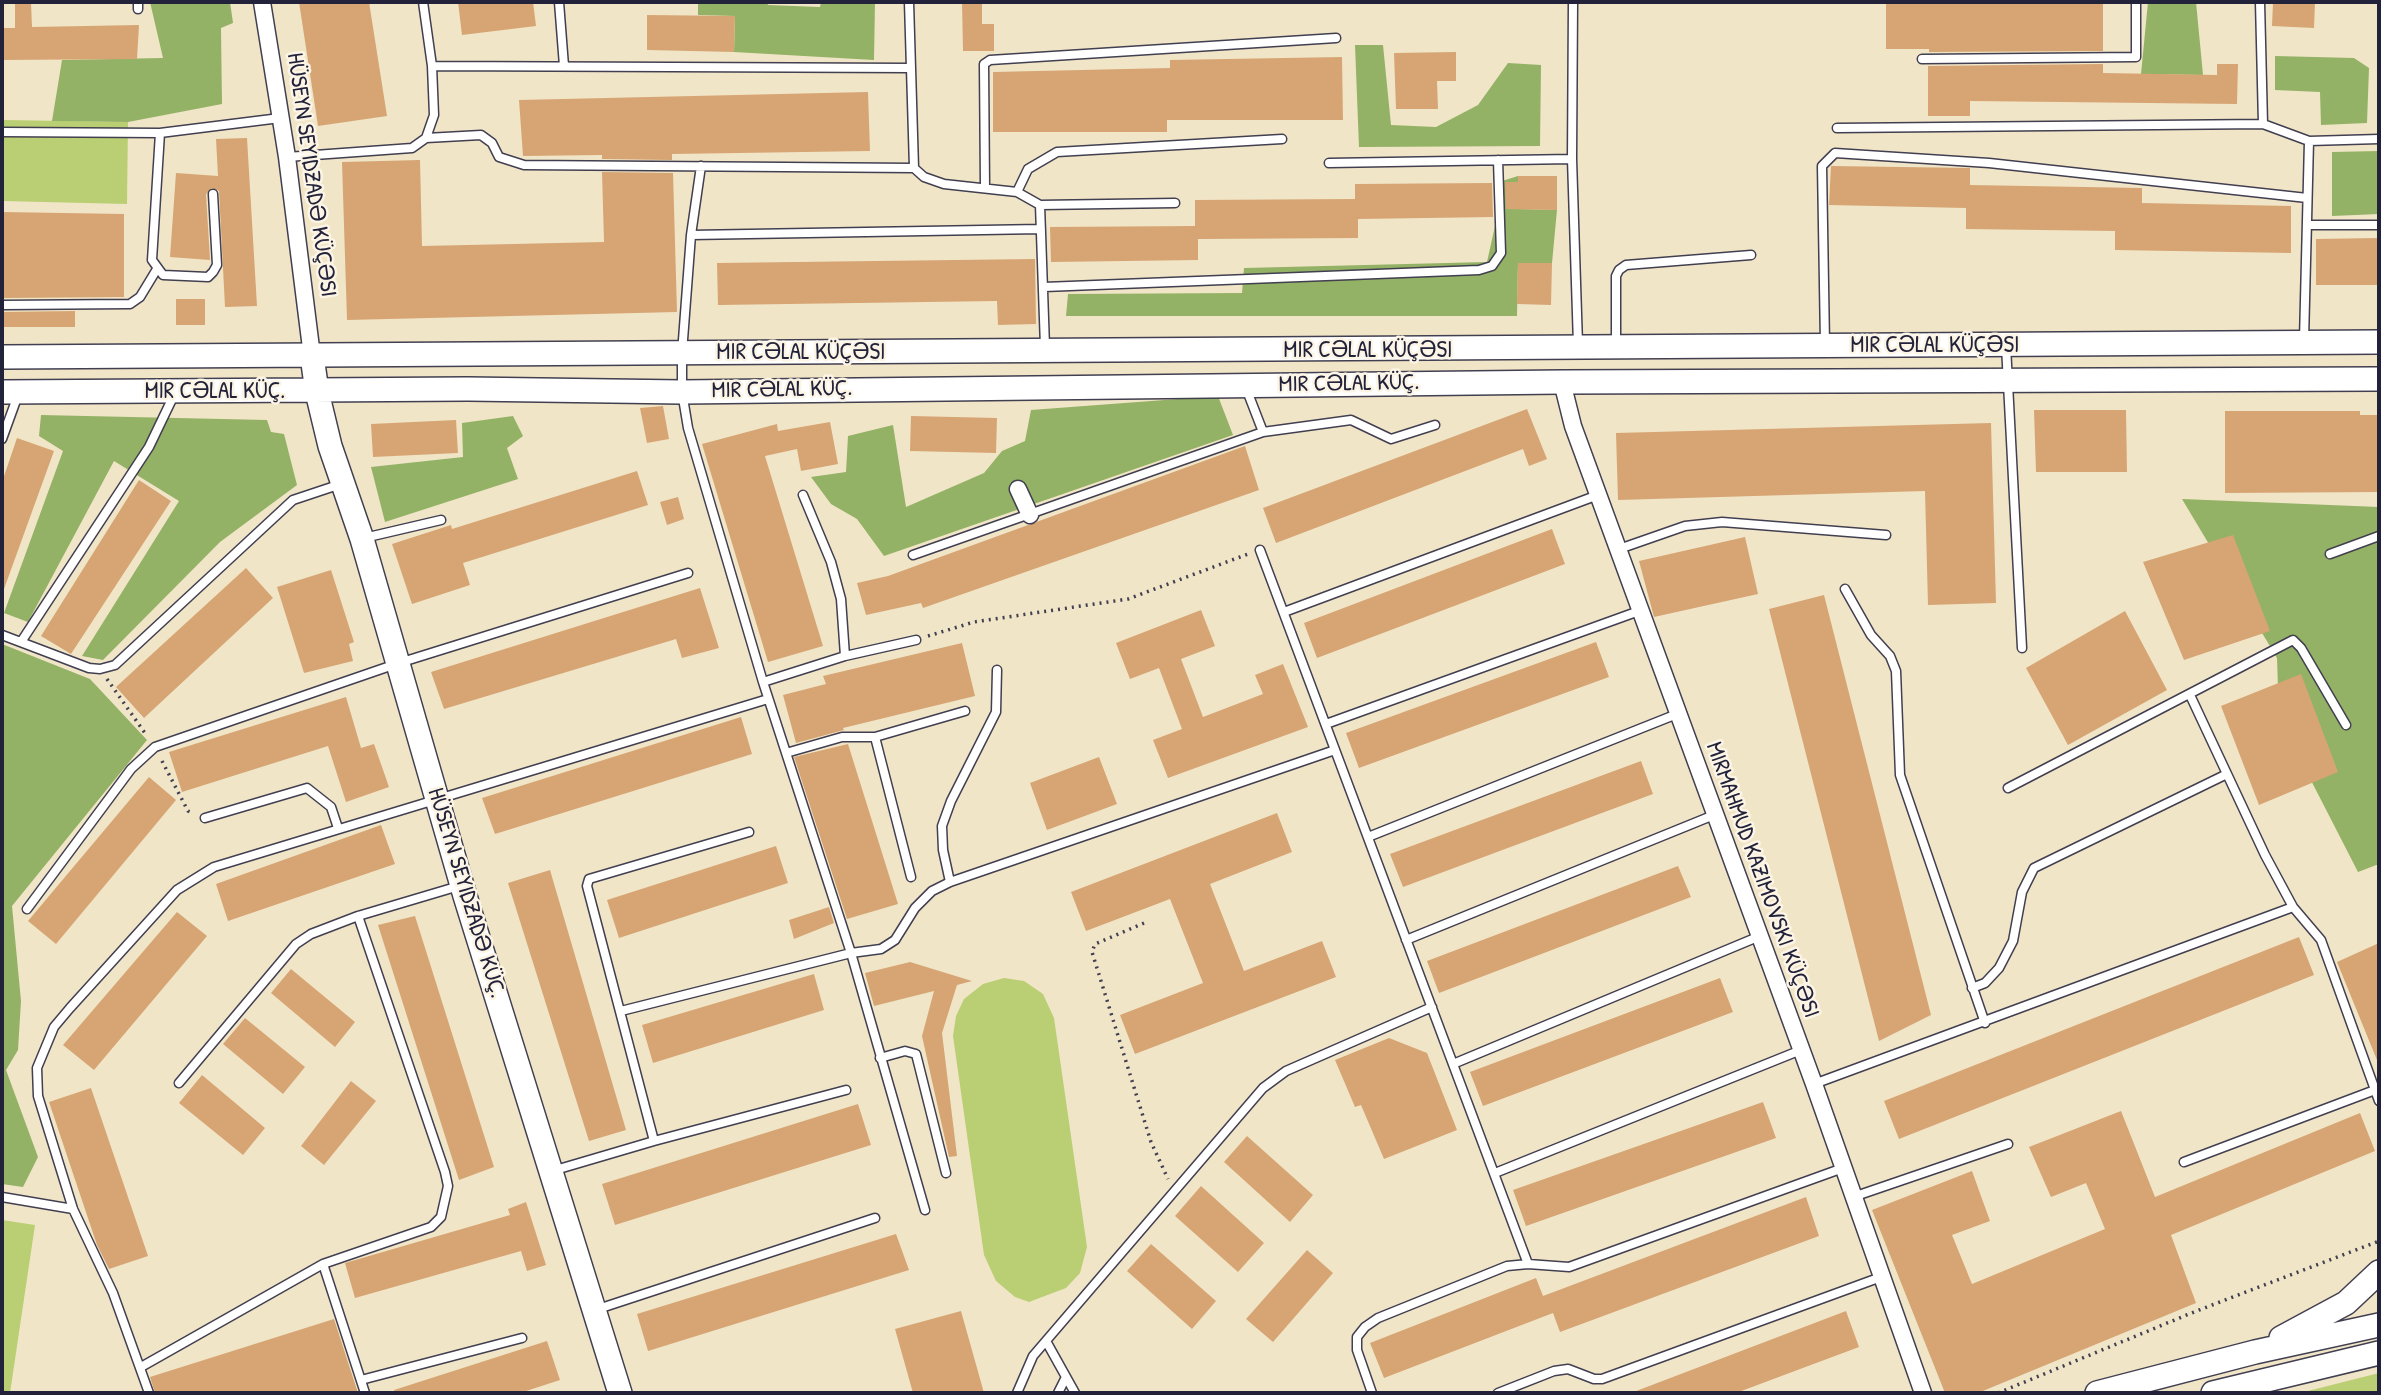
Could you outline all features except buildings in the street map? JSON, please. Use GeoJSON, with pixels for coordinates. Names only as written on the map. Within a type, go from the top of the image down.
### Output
{"type":"FeatureCollection","features":[{"type":"Feature","properties":{"kind":"street","name":"HÜSEYN SEYIDZADƏ KÜÇƏSI"},"geometry":{"type":"LineString","coordinates":[[261,2],[287,158],[312,356]]}},
{"type":"Feature","properties":{"kind":"street","name":"MIR CƏLAL KÜÇƏSI"},"geometry":{"type":"LineString","coordinates":[[356,353],[1045,353],[2379,342]]}},
{"type":"Feature","properties":{"kind":"street"},"geometry":{"type":"LineString","coordinates":[[1569,349],[1562,382],[1565,403],[1814,1084],[1923,1393]]}},
{"type":"Feature","properties":{"kind":"street","name":"MIR CƏLAL KÜÇ."},"geometry":{"type":"LineString","coordinates":[[2,357],[312,356],[356,353]]}},
{"type":"Feature","properties":{"kind":"street","name":"HÜSEYN SEYIDZADƏ KÜÇ."},"geometry":{"type":"LineString","coordinates":[[312,356],[317,392],[399,663],[436,798],[620,1393]]}},
{"type":"Feature","properties":{"kind":"street","name":"MIR CƏLAL KÜÇƏSI"},"geometry":{"type":"LineString","coordinates":[[1562,382],[2379,379]]}},
{"type":"Feature","properties":{"kind":"street","name":"MIR CƏLAL KÜÇ."},"geometry":{"type":"LineString","coordinates":[[10,392],[468,389],[682,392],[1562,382]]}},
{"type":"Feature","properties":{"kind":"street"},"geometry":{"type":"LineString","coordinates":[[1018,489],[1031,515]]}},
{"type":"Feature","properties":{"kind":"street"},"geometry":{"type":"LineString","coordinates":[[2255,1352],[2346,1303],[2379,1272]]}},
{"type":"Feature","properties":{"kind":"street"},"geometry":{"type":"LineString","coordinates":[[2097,1393],[2255,1352],[2379,1325]]}},
{"type":"Feature","properties":{"kind":"street"},"geometry":{"type":"LineString","coordinates":[[2213,1393],[2379,1353]]}},
{"type":"Feature","properties":{"kind":"lane"},"geometry":{"type":"LineString","coordinates":[[423,2],[432,66],[434,115],[426,138]]}},
{"type":"Feature","properties":{"kind":"lane"},"geometry":{"type":"LineString","coordinates":[[559,2],[564,66]]}},
{"type":"Feature","properties":{"kind":"lane"},"geometry":{"type":"LineString","coordinates":[[909,2],[914,168]]}},
{"type":"Feature","properties":{"kind":"lane"},"geometry":{"type":"LineString","coordinates":[[1569,349],[1573,2]]}},
{"type":"Feature","properties":{"kind":"lane"},"geometry":{"type":"LineString","coordinates":[[1922,59],[2136,57],[2136,2]]}},
{"type":"Feature","properties":{"kind":"lane"},"geometry":{"type":"LineString","coordinates":[[2260,2],[2263,124]]}},
{"type":"Feature","properties":{"kind":"lane"},"geometry":{"type":"LineString","coordinates":[[985,188],[984,64],[990,60],[1336,38]]}},
{"type":"Feature","properties":{"kind":"lane"},"geometry":{"type":"LineString","coordinates":[[432,66],[911,68]]}},
{"type":"Feature","properties":{"kind":"lane"},"geometry":{"type":"LineString","coordinates":[[2,132],[160,133],[281,118]]}},
{"type":"Feature","properties":{"kind":"lane"},"geometry":{"type":"LineString","coordinates":[[1837,128],[2263,124],[2309,141],[2379,139]]}},
{"type":"Feature","properties":{"kind":"lane"},"geometry":{"type":"LineString","coordinates":[[160,133],[152,260],[163,275],[208,277],[213,272],[217,265],[213,194]]}},
{"type":"Feature","properties":{"kind":"lane"},"geometry":{"type":"LineString","coordinates":[[287,158],[412,148],[426,138],[481,135],[492,143],[499,157],[524,165],[914,168],[924,177],[944,184],[1017,192],[1040,205],[1175,203]]}},
{"type":"Feature","properties":{"kind":"lane"},"geometry":{"type":"LineString","coordinates":[[1017,192],[1028,169],[1057,152],[1282,139]]}},
{"type":"Feature","properties":{"kind":"lane"},"geometry":{"type":"LineString","coordinates":[[2304,343],[2309,141]]}},
{"type":"Feature","properties":{"kind":"lane"},"geometry":{"type":"LineString","coordinates":[[1825,347],[1822,166],[1835,153],[1989,163],[2307,198]]}},
{"type":"Feature","properties":{"kind":"lane"},"geometry":{"type":"LineString","coordinates":[[1329,163],[1572,159]]}},
{"type":"Feature","properties":{"kind":"lane"},"geometry":{"type":"LineString","coordinates":[[1044,287],[1479,270],[1492,266],[1501,253],[1498,160]]}},
{"type":"Feature","properties":{"kind":"lane"},"geometry":{"type":"LineString","coordinates":[[701,166],[691,235],[681,353],[682,392],[694,454],[768,699],[850,953],[925,1210]]}},
{"type":"Feature","properties":{"kind":"lane"},"geometry":{"type":"LineString","coordinates":[[1040,205],[1045,353]]}},
{"type":"Feature","properties":{"kind":"lane"},"geometry":{"type":"LineString","coordinates":[[2307,225],[2379,225]]}},
{"type":"Feature","properties":{"kind":"lane"},"geometry":{"type":"LineString","coordinates":[[691,235],[1041,229]]}},
{"type":"Feature","properties":{"kind":"lane"},"geometry":{"type":"LineString","coordinates":[[1616,349],[1616,276],[1626,265],[1751,255]]}},
{"type":"Feature","properties":{"kind":"lane"},"geometry":{"type":"LineString","coordinates":[[2,305],[130,304],[140,296],[157,269]]}},
{"type":"Feature","properties":{"kind":"lane"},"geometry":{"type":"LineString","coordinates":[[2006,346],[2022,648]]}},
{"type":"Feature","properties":{"kind":"lane"},"geometry":{"type":"LineString","coordinates":[[1245,385],[1263,432]]}},
{"type":"Feature","properties":{"kind":"lane"},"geometry":{"type":"LineString","coordinates":[[2,439],[10,392]]}},
{"type":"Feature","properties":{"kind":"lane"},"geometry":{"type":"LineString","coordinates":[[20,642],[149,447],[175,392]]}},
{"type":"Feature","properties":{"kind":"lane"},"geometry":{"type":"LineString","coordinates":[[913,555],[1263,432],[1351,420],[1391,439],[1435,425]]}},
{"type":"Feature","properties":{"kind":"lane"},"geometry":{"type":"LineString","coordinates":[[2,635],[89,668],[100,669],[115,665],[293,499],[344,484]]}},
{"type":"Feature","properties":{"kind":"lane"},"geometry":{"type":"LineString","coordinates":[[803,495],[831,562],[841,600],[845,656]]}},
{"type":"Feature","properties":{"kind":"lane"},"geometry":{"type":"LineString","coordinates":[[1284,611],[1598,495]]}},
{"type":"Feature","properties":{"kind":"lane"},"geometry":{"type":"LineString","coordinates":[[362,539],[441,520]]}},
{"type":"Feature","properties":{"kind":"lane"},"geometry":{"type":"LineString","coordinates":[[1619,549],[1685,526],[1722,522],[1886,535]]}},
{"type":"Feature","properties":{"kind":"lane"},"geometry":{"type":"LineString","coordinates":[[2330,554],[2379,536]]}},
{"type":"Feature","properties":{"kind":"lane"},"geometry":{"type":"LineString","coordinates":[[1260,550],[1528,1264]]}},
{"type":"Feature","properties":{"kind":"lane"},"geometry":{"type":"LineString","coordinates":[[27,909],[131,769],[155,747],[399,663],[688,573]]}},
{"type":"Feature","properties":{"kind":"lane"},"geometry":{"type":"LineString","coordinates":[[1845,589],[1871,635],[1889,656],[1896,671],[1900,775],[1985,1023]]}},
{"type":"Feature","properties":{"kind":"lane"},"geometry":{"type":"LineString","coordinates":[[1326,724],[1639,611]]}},
{"type":"Feature","properties":{"kind":"lane"},"geometry":{"type":"LineString","coordinates":[[763,682],[845,656],[916,640]]}},
{"type":"Feature","properties":{"kind":"lane"},"geometry":{"type":"LineString","coordinates":[[2008,788],[2293,640],[2301,648],[2346,726]]}},
{"type":"Feature","properties":{"kind":"lane"},"geometry":{"type":"LineString","coordinates":[[950,882],[943,850],[942,825],[951,801],[996,712],[997,670]]}},
{"type":"Feature","properties":{"kind":"lane"},"geometry":{"type":"LineString","coordinates":[[2190,695],[2293,907],[2321,940],[2379,1101]]}},
{"type":"Feature","properties":{"kind":"lane"},"geometry":{"type":"LineString","coordinates":[[149,1393],[113,1293],[73,1209],[38,1096],[37,1068],[54,1027],[177,890],[214,867],[768,699]]}},
{"type":"Feature","properties":{"kind":"lane"},"geometry":{"type":"LineString","coordinates":[[786,753],[842,737],[875,737],[965,710]]}},
{"type":"Feature","properties":{"kind":"lane"},"geometry":{"type":"LineString","coordinates":[[1368,837],[1677,714]]}},
{"type":"Feature","properties":{"kind":"lane"},"geometry":{"type":"LineString","coordinates":[[875,737],[911,877]]}},
{"type":"Feature","properties":{"kind":"lane"},"geometry":{"type":"LineString","coordinates":[[621,1011],[850,953],[881,949],[895,940],[915,908],[932,891],[950,882],[1335,750]]}},
{"type":"Feature","properties":{"kind":"lane"},"geometry":{"type":"LineString","coordinates":[[1972,988],[1985,983],[1999,968],[2012,941],[2022,892],[2034,868],[2227,774]]}},
{"type":"Feature","properties":{"kind":"lane"},"geometry":{"type":"LineString","coordinates":[[205,818],[307,788],[331,807],[338,828]]}},
{"type":"Feature","properties":{"kind":"lane"},"geometry":{"type":"LineString","coordinates":[[1406,940],[1714,816]]}},
{"type":"Feature","properties":{"kind":"lane"},"geometry":{"type":"LineString","coordinates":[[654,1141],[587,886],[589,879],[748,832]]}},
{"type":"Feature","properties":{"kind":"lane"},"geometry":{"type":"LineString","coordinates":[[179,1083],[296,944],[311,934],[358,916],[463,885]]}},
{"type":"Feature","properties":{"kind":"lane"},"geometry":{"type":"LineString","coordinates":[[1814,1084],[2293,907]]}},
{"type":"Feature","properties":{"kind":"lane"},"geometry":{"type":"LineString","coordinates":[[141,1367],[216,1328],[323,1264],[431,1227],[441,1217],[448,1186],[358,916]]}},
{"type":"Feature","properties":{"kind":"lane"},"geometry":{"type":"LineString","coordinates":[[1452,1064],[1760,936]]}},
{"type":"Feature","properties":{"kind":"lane"},"geometry":{"type":"LineString","coordinates":[[1017,1393],[1033,1356],[1263,1088],[1286,1071],[1432,1007]]}},
{"type":"Feature","properties":{"kind":"lane"},"geometry":{"type":"LineString","coordinates":[[1495,1173],[1801,1050]]}},
{"type":"Feature","properties":{"kind":"lane"},"geometry":{"type":"LineString","coordinates":[[880,1058],[905,1051],[916,1054],[946,1173]]}},
{"type":"Feature","properties":{"kind":"lane"},"geometry":{"type":"LineString","coordinates":[[552,1171],[846,1090]]}},
{"type":"Feature","properties":{"kind":"lane"},"geometry":{"type":"LineString","coordinates":[[2184,1162],[2375,1090]]}},
{"type":"Feature","properties":{"kind":"lane"},"geometry":{"type":"LineString","coordinates":[[1853,1197],[2008,1144]]}},
{"type":"Feature","properties":{"kind":"lane"},"geometry":{"type":"LineString","coordinates":[[1372,1393],[1357,1350],[1357,1337],[1378,1318],[1507,1266],[1528,1264],[1569,1267],[1843,1168]]}},
{"type":"Feature","properties":{"kind":"lane"},"geometry":{"type":"LineString","coordinates":[[2,1197],[73,1209]]}},
{"type":"Feature","properties":{"kind":"lane"},"geometry":{"type":"LineString","coordinates":[[595,1310],[874,1218]]}},
{"type":"Feature","properties":{"kind":"lane"},"geometry":{"type":"LineString","coordinates":[[323,1264],[365,1393]]}},
{"type":"Feature","properties":{"kind":"lane"},"geometry":{"type":"LineString","coordinates":[[1498,1393],[1554,1371],[1568,1369],[1594,1379],[1602,1379],[1881,1277]]}},
{"type":"Feature","properties":{"kind":"lane"},"geometry":{"type":"LineString","coordinates":[[361,1380],[522,1338]]}},
{"type":"Feature","properties":{"kind":"lane"},"geometry":{"type":"LineString","coordinates":[[1046,1341],[1074,1393]]}},
{"type":"Feature","properties":{"kind":"lane"},"geometry":{"type":"LineString","coordinates":[[1058,1393],[1066,1377]]}},
{"type":"Feature","properties":{"kind":"path"},"geometry":{"type":"LineString","coordinates":[[916,640],[974,622],[1128,599],[1260,550]]}},
{"type":"Feature","properties":{"kind":"path"},"geometry":{"type":"LineString","coordinates":[[1144,923],[1095,944],[1091,952],[1151,1142],[1174,1190]]}},
{"type":"Feature","properties":{"kind":"path"},"geometry":{"type":"LineString","coordinates":[[1998,1393],[2194,1312],[2379,1241]]}},
{"type":"Feature","properties":{"kind":"green space"},"geometry":{"type":"Polygon","coordinates":[[[150,2],[230,2],[233,23],[221,28],[222,104],[128,122],[52,121],[62,60],[163,58],[150,2]]]}},
{"type":"Feature","properties":{"kind":"green space"},"geometry":{"type":"Polygon","coordinates":[[[698,2],[767,2],[768,5],[820,7],[821,2],[875,2],[874,60],[734,52],[735,16],[698,15],[698,2]]]}},
{"type":"Feature","properties":{"kind":"green space"},"geometry":{"type":"Polygon","coordinates":[[[2148,2],[2196,2],[2203,75],[2141,74],[2148,2]]]}},
{"type":"Feature","properties":{"kind":"green space"},"geometry":{"type":"Polygon","coordinates":[[[1355,45],[1383,45],[1391,125],[1436,127],[1478,105],[1508,63],[1541,65],[1540,146],[1359,147],[1355,45]]]}},
{"type":"Feature","properties":{"kind":"green space"},"geometry":{"type":"Polygon","coordinates":[[[2275,56],[2354,58],[2369,68],[2367,123],[2321,125],[2320,92],[2275,90],[2275,56]]]}},
{"type":"Feature","properties":{"kind":"green space"},"geometry":{"type":"Polygon","coordinates":[[[2,120],[128,122],[127,204],[2,201],[2,120]]]}},
{"type":"Feature","properties":{"kind":"green space"},"geometry":{"type":"Polygon","coordinates":[[[2379,151],[2379,214],[2332,216],[2332,152],[2379,151]]]}},
{"type":"Feature","properties":{"kind":"green space"},"geometry":{"type":"Polygon","coordinates":[[[1518,176],[1518,209],[1557,210],[1552,263],[1518,263],[1517,316],[1066,316],[1068,294],[1242,293],[1244,268],[1487,262],[1497,217],[1496,183],[1518,176]]]}},
{"type":"Feature","properties":{"kind":"green space"},"geometry":{"type":"Polygon","coordinates":[[[1218,396],[1233,435],[884,556],[857,519],[831,504],[811,477],[846,472],[848,436],[893,425],[906,507],[984,473],[1002,451],[1025,441],[1031,410],[1218,396]]]}},
{"type":"Feature","properties":{"kind":"green space"},"geometry":{"type":"Polygon","coordinates":[[[41,415],[267,420],[271,432],[284,434],[297,485],[220,542],[103,660],[82,656],[179,501],[114,461],[28,622],[4,613],[63,451],[39,436],[41,415]]]}},
{"type":"Feature","properties":{"kind":"green space"},"geometry":{"type":"Polygon","coordinates":[[[513,416],[523,436],[507,448],[518,479],[385,522],[371,467],[463,457],[462,423],[513,416]]]}},
{"type":"Feature","properties":{"kind":"green space"},"geometry":{"type":"Polygon","coordinates":[[[2182,499],[2379,507],[2379,864],[2358,872],[2279,718],[2277,658],[2182,499]]]}},
{"type":"Feature","properties":{"kind":"green space"},"geometry":{"type":"Polygon","coordinates":[[[2,644],[90,679],[147,740],[12,906],[21,1001],[18,1050],[6,1070],[38,1157],[23,1187],[2,1184],[2,644]]]}},
{"type":"Feature","properties":{"kind":"green space"},"geometry":{"type":"Polygon","coordinates":[[[1004,978],[1024,981],[1043,994],[1054,1018],[1087,1247],[1080,1273],[1066,1288],[1029,1302],[1015,1297],[996,1281],[984,1255],[953,1036],[956,1016],[964,999],[983,984],[1004,978]]]}},
{"type":"Feature","properties":{"kind":"green space"},"geometry":{"type":"Polygon","coordinates":[[[2,1220],[35,1225],[10,1393],[2,1393],[2,1220]]]}},
{"type":"Feature","properties":{"kind":"green space"},"geometry":{"type":"Polygon","coordinates":[[[2379,1373],[2379,1393],[2300,1393],[2379,1373]]]}}]}
